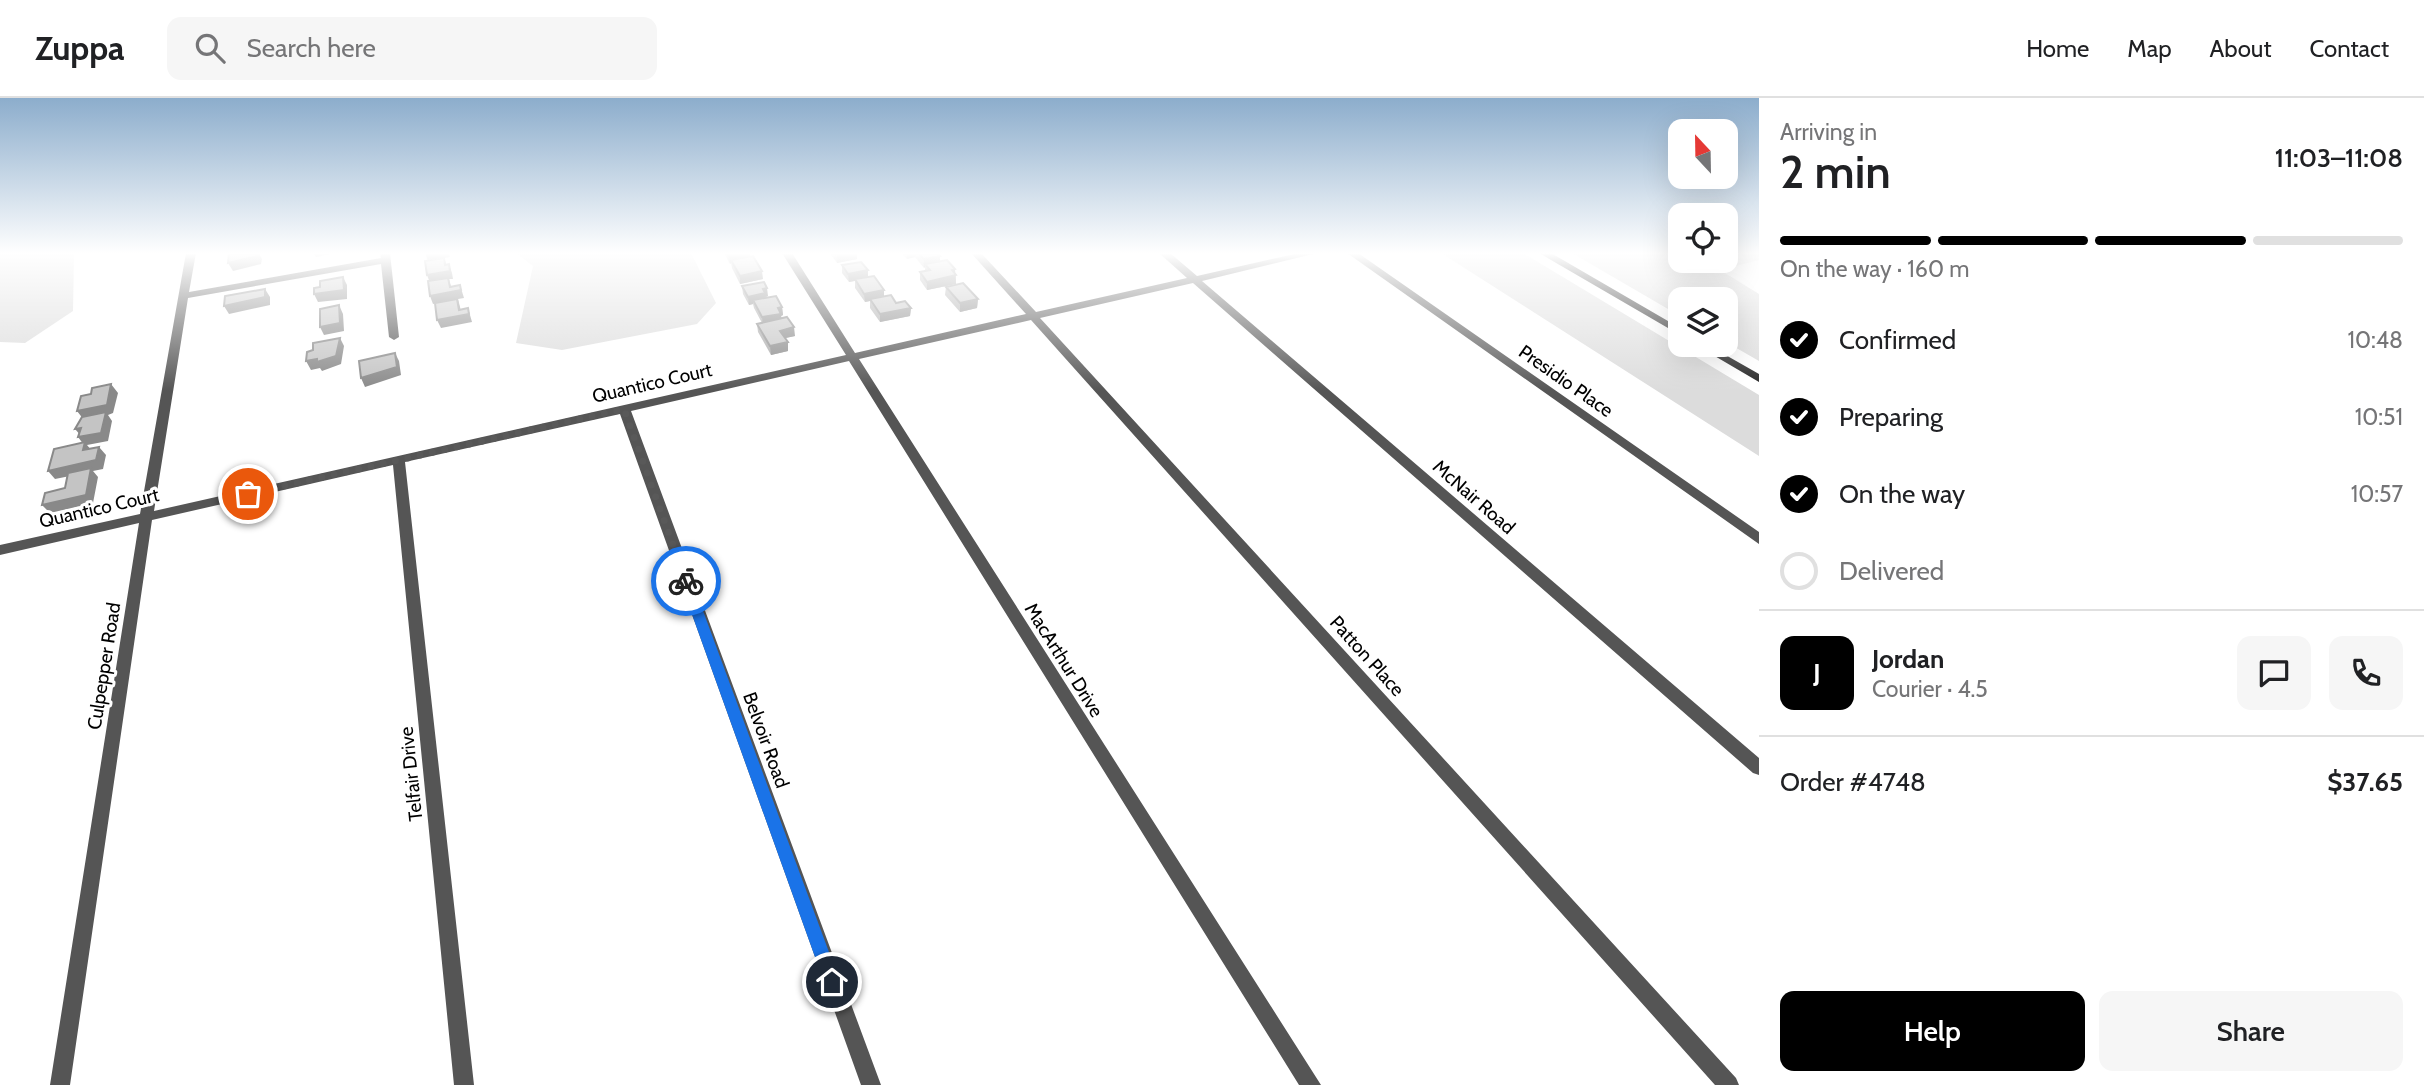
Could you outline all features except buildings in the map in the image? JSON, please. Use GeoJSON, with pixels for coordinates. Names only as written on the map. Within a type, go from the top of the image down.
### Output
{"type":"FeatureCollection","features":[{"type":"Feature","properties":{"kind":"street","name":"Culpepper Road"},"geometry":{"type":"LineString","coordinates":[[60,1085],[146,517],[183,299]]}},
{"type":"Feature","properties":{"kind":"street"},"geometry":{"type":"LineString","coordinates":[[390,299],[394,337]]}},
{"type":"Feature","properties":{"kind":"street","name":"MacArthur Drive"},"geometry":{"type":"LineString","coordinates":[[818,299],[1003,600],[1311,1085]]}},
{"type":"Feature","properties":{"kind":"street","name":"Patton Place"},"geometry":{"type":"LineString","coordinates":[[1018,299],[1729,1085]]}},
{"type":"Feature","properties":{"kind":"street","name":"Quantico Court"},"geometry":{"type":"LineString","coordinates":[[0,550],[1107,299]]}},
{"type":"Feature","properties":{"kind":"street","name":"McNair Road"},"geometry":{"type":"LineString","coordinates":[[1218,299],[1759,768]]}},
{"type":"Feature","properties":{"kind":"street","name":"Presidio Place"},"geometry":{"type":"LineString","coordinates":[[1418,299],[1759,539]]}},
{"type":"Feature","properties":{"kind":"street"},"geometry":{"type":"LineString","coordinates":[[1623,299],[1668,325]]}},
{"type":"Feature","properties":{"kind":"street"},"geometry":{"type":"LineString","coordinates":[[1721,357],[1759,379]]}},
{"type":"Feature","properties":{"kind":"street","name":"Belvoir Road"},"geometry":{"type":"LineString","coordinates":[[624,409],[871,1085]]}},
{"type":"Feature","properties":{"kind":"street","name":"Telfair Drive"},"geometry":{"type":"LineString","coordinates":[[399,459],[464,1085]]}},
{"type":"Feature","properties":{"kind":"shaded area"},"geometry":{"type":"Polygon","coordinates":[[[0,299],[73,299],[73,311],[25,343],[0,342],[0,299]]]}},
{"type":"Feature","properties":{"kind":"shaded area"},"geometry":{"type":"Polygon","coordinates":[[[526,299],[714,299],[716,303],[697,324],[562,350],[516,343],[526,299]]]}},
{"type":"Feature","properties":{"kind":"shaded area"},"geometry":{"type":"Polygon","coordinates":[[[1513,299],[1600,299],[1668,340],[1668,357],[1696,357],[1759,395],[1759,456],[1513,299]]]}},
{"type":"Feature","properties":{"kind":"shaded area"},"geometry":{"type":"Polygon","coordinates":[[[1651,299],[1668,299],[1668,309],[1651,299]]]}},
{"type":"Feature","properties":{"kind":"shaded area"},"geometry":{"type":"Polygon","coordinates":[[[1738,299],[1759,299],[1759,361],[1738,349],[1738,299]]]}},
{"type":"Feature","properties":{"kind":"way so far"},"geometry":{"type":"LineString","coordinates":[[248,494],[624,409],[686,581]]}},
{"type":"Feature","properties":{"kind":"route"},"geometry":{"type":"LineString","coordinates":[[686,581],[832,982]]}}]}
